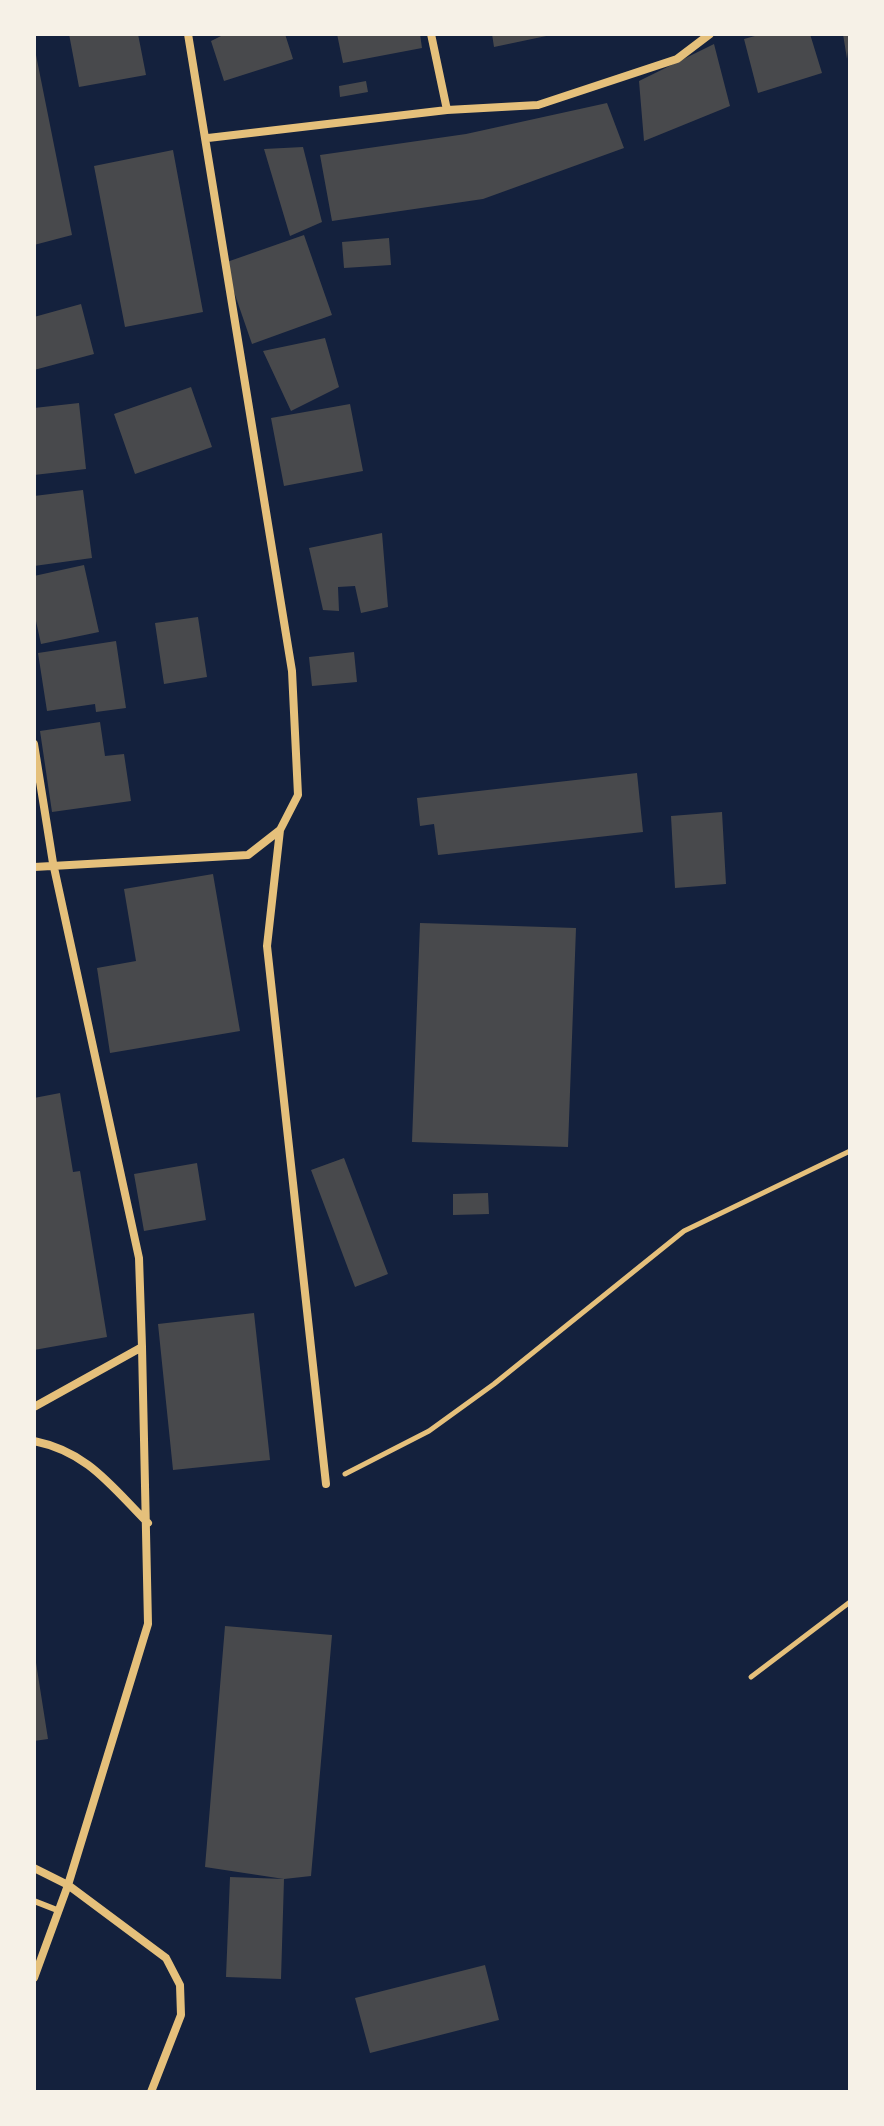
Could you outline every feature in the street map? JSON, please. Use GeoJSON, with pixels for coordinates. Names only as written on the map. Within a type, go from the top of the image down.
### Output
{"type":"FeatureCollection","features":[{"type":"Feature","properties":{"kind":"street"},"geometry":{"type":"LineString","coordinates":[[188,34],[208,138],[292,671],[298,795],[280,830],[267,946],[326,1484]]}},
{"type":"Feature","properties":{"kind":"street"},"geometry":{"type":"LineString","coordinates":[[431,34],[447,110]]}},
{"type":"Feature","properties":{"kind":"street"},"geometry":{"type":"LineString","coordinates":[[208,138],[447,110],[538,105],[677,59],[710,34]]}},
{"type":"Feature","properties":{"kind":"street"},"geometry":{"type":"LineString","coordinates":[[34,744],[53,863],[139,1258],[148,1523],[148,1624],[68,1885],[34,1978]]}},
{"type":"Feature","properties":{"kind":"street"},"geometry":{"type":"LineString","coordinates":[[34,867],[53,863],[248,855],[280,830]]}},
{"type":"Feature","properties":{"kind":"street"},"geometry":{"type":"LineString","coordinates":[[34,1407],[142,1347]]}},
{"type":"Feature","properties":{"kind":"street"},"geometry":{"type":"LineString","coordinates":[[34,1441],[62,1447],[86,1460],[148,1523]]}},
{"type":"Feature","properties":{"kind":"street"},"geometry":{"type":"LineString","coordinates":[[34,1868],[68,1885],[166,1958],[180,1985],[181,2015],[151,2092]]}},
{"type":"Feature","properties":{"kind":"lane"},"geometry":{"type":"LineString","coordinates":[[34,1901],[57,1910]]}},
{"type":"Feature","properties":{"kind":"path"},"geometry":{"type":"LineString","coordinates":[[326,1484],[429,1431],[494,1384],[684,1231],[850,1151]]}},
{"type":"Feature","properties":{"kind":"path"},"geometry":{"type":"LineString","coordinates":[[751,1677],[850,1602]]}},
{"type":"Feature","properties":{"kind":"building"},"geometry":{"type":"Polygon","coordinates":[[[69,34],[138,34],[146,75],[79,87],[69,34]]]}},
{"type":"Feature","properties":{"kind":"building"},"geometry":{"type":"Polygon","coordinates":[[[225,34],[285,34],[293,59],[224,81],[211,41],[225,34]]]}},
{"type":"Feature","properties":{"kind":"building"},"geometry":{"type":"Polygon","coordinates":[[[337,34],[420,34],[422,48],[343,63],[337,34]]]}},
{"type":"Feature","properties":{"kind":"building"},"geometry":{"type":"Polygon","coordinates":[[[492,34],[551,34],[551,35],[494,47],[492,34]]]}},
{"type":"Feature","properties":{"kind":"building"},"geometry":{"type":"Polygon","coordinates":[[[762,34],[810,34],[822,73],[758,93],[744,39],[762,34]]]}},
{"type":"Feature","properties":{"kind":"building"},"geometry":{"type":"Polygon","coordinates":[[[843,34],[850,34],[847,59],[843,34]]]}},
{"type":"Feature","properties":{"kind":"building"},"geometry":{"type":"Polygon","coordinates":[[[714,44],[730,106],[644,141],[639,81],[714,44]]]}},
{"type":"Feature","properties":{"kind":"building"},"geometry":{"type":"Polygon","coordinates":[[[34,45],[72,235],[34,245],[34,45]]]}},
{"type":"Feature","properties":{"kind":"building"},"geometry":{"type":"Polygon","coordinates":[[[366,81],[368,92],[340,97],[339,86],[366,81]]]}},
{"type":"Feature","properties":{"kind":"building"},"geometry":{"type":"Polygon","coordinates":[[[607,103],[624,148],[483,199],[332,221],[320,155],[466,134],[607,103]]]}},
{"type":"Feature","properties":{"kind":"building"},"geometry":{"type":"Polygon","coordinates":[[[303,147],[322,222],[290,236],[264,149],[303,147]]]}},
{"type":"Feature","properties":{"kind":"building"},"geometry":{"type":"Polygon","coordinates":[[[173,150],[203,312],[125,327],[94,166],[173,150]]]}},
{"type":"Feature","properties":{"kind":"building"},"geometry":{"type":"Polygon","coordinates":[[[304,235],[332,315],[252,344],[224,263],[304,235]]]}},
{"type":"Feature","properties":{"kind":"building"},"geometry":{"type":"Polygon","coordinates":[[[389,238],[391,265],[344,268],[342,242],[389,238]]]}},
{"type":"Feature","properties":{"kind":"building"},"geometry":{"type":"Polygon","coordinates":[[[81,304],[94,354],[34,370],[34,317],[81,304]]]}},
{"type":"Feature","properties":{"kind":"building"},"geometry":{"type":"Polygon","coordinates":[[[325,338],[339,387],[291,411],[263,351],[325,338]]]}},
{"type":"Feature","properties":{"kind":"building"},"geometry":{"type":"Polygon","coordinates":[[[191,387],[212,447],[135,474],[114,414],[191,387]]]}},
{"type":"Feature","properties":{"kind":"building"},"geometry":{"type":"Polygon","coordinates":[[[79,403],[86,469],[34,475],[34,408],[79,403]]]}},
{"type":"Feature","properties":{"kind":"building"},"geometry":{"type":"Polygon","coordinates":[[[350,404],[363,471],[284,486],[271,418],[350,404]]]}},
{"type":"Feature","properties":{"kind":"building"},"geometry":{"type":"Polygon","coordinates":[[[83,490],[92,558],[34,566],[34,496],[83,490]]]}},
{"type":"Feature","properties":{"kind":"building"},"geometry":{"type":"Polygon","coordinates":[[[382,533],[388,607],[361,613],[355,586],[338,587],[339,611],[323,610],[309,548],[382,533]]]}},
{"type":"Feature","properties":{"kind":"building"},"geometry":{"type":"Polygon","coordinates":[[[84,565],[99,632],[41,644],[34,612],[34,576],[84,565]]]}},
{"type":"Feature","properties":{"kind":"building"},"geometry":{"type":"Polygon","coordinates":[[[198,617],[207,677],[164,684],[155,623],[198,617]]]}},
{"type":"Feature","properties":{"kind":"building"},"geometry":{"type":"Polygon","coordinates":[[[116,641],[126,708],[96,712],[95,704],[47,711],[38,653],[116,641]]]}},
{"type":"Feature","properties":{"kind":"building"},"geometry":{"type":"Polygon","coordinates":[[[354,652],[357,682],[312,686],[309,657],[354,652]]]}},
{"type":"Feature","properties":{"kind":"building"},"geometry":{"type":"Polygon","coordinates":[[[100,722],[105,756],[124,754],[131,801],[52,812],[40,731],[100,722]]]}},
{"type":"Feature","properties":{"kind":"building"},"geometry":{"type":"Polygon","coordinates":[[[637,773],[643,832],[438,855],[434,824],[420,826],[417,798],[637,773]]]}},
{"type":"Feature","properties":{"kind":"building"},"geometry":{"type":"Polygon","coordinates":[[[722,812],[726,884],[675,888],[671,816],[722,812]]]}},
{"type":"Feature","properties":{"kind":"building"},"geometry":{"type":"Polygon","coordinates":[[[213,874],[240,1031],[110,1053],[97,968],[136,961],[124,889],[213,874]]]}},
{"type":"Feature","properties":{"kind":"building"},"geometry":{"type":"Polygon","coordinates":[[[420,923],[576,928],[568,1147],[412,1142],[420,923]]]}},
{"type":"Feature","properties":{"kind":"building"},"geometry":{"type":"Polygon","coordinates":[[[60,1093],[73,1172],[80,1171],[107,1337],[34,1350],[34,1098],[60,1093]]]}},
{"type":"Feature","properties":{"kind":"building"},"geometry":{"type":"Polygon","coordinates":[[[344,1158],[388,1274],[355,1287],[311,1170],[344,1158]]]}},
{"type":"Feature","properties":{"kind":"building"},"geometry":{"type":"Polygon","coordinates":[[[197,1163],[206,1220],[144,1231],[134,1174],[197,1163]]]}},
{"type":"Feature","properties":{"kind":"building"},"geometry":{"type":"Polygon","coordinates":[[[488,1193],[489,1214],[453,1215],[453,1194],[488,1193]]]}},
{"type":"Feature","properties":{"kind":"building"},"geometry":{"type":"Polygon","coordinates":[[[254,1313],[270,1460],[173,1470],[158,1324],[254,1313]]]}},
{"type":"Feature","properties":{"kind":"building"},"geometry":{"type":"Polygon","coordinates":[[[225,1626],[332,1635],[311,1876],[284,1879],[205,1867],[225,1626]]]}},
{"type":"Feature","properties":{"kind":"building"},"geometry":{"type":"Polygon","coordinates":[[[34,1650],[48,1739],[34,1741],[34,1650]]]}},
{"type":"Feature","properties":{"kind":"building"},"geometry":{"type":"Polygon","coordinates":[[[230,1877],[284,1879],[281,1979],[226,1977],[230,1877]]]}},
{"type":"Feature","properties":{"kind":"building"},"geometry":{"type":"Polygon","coordinates":[[[485,1965],[499,2020],[370,2053],[355,1998],[485,1965]]]}}]}
